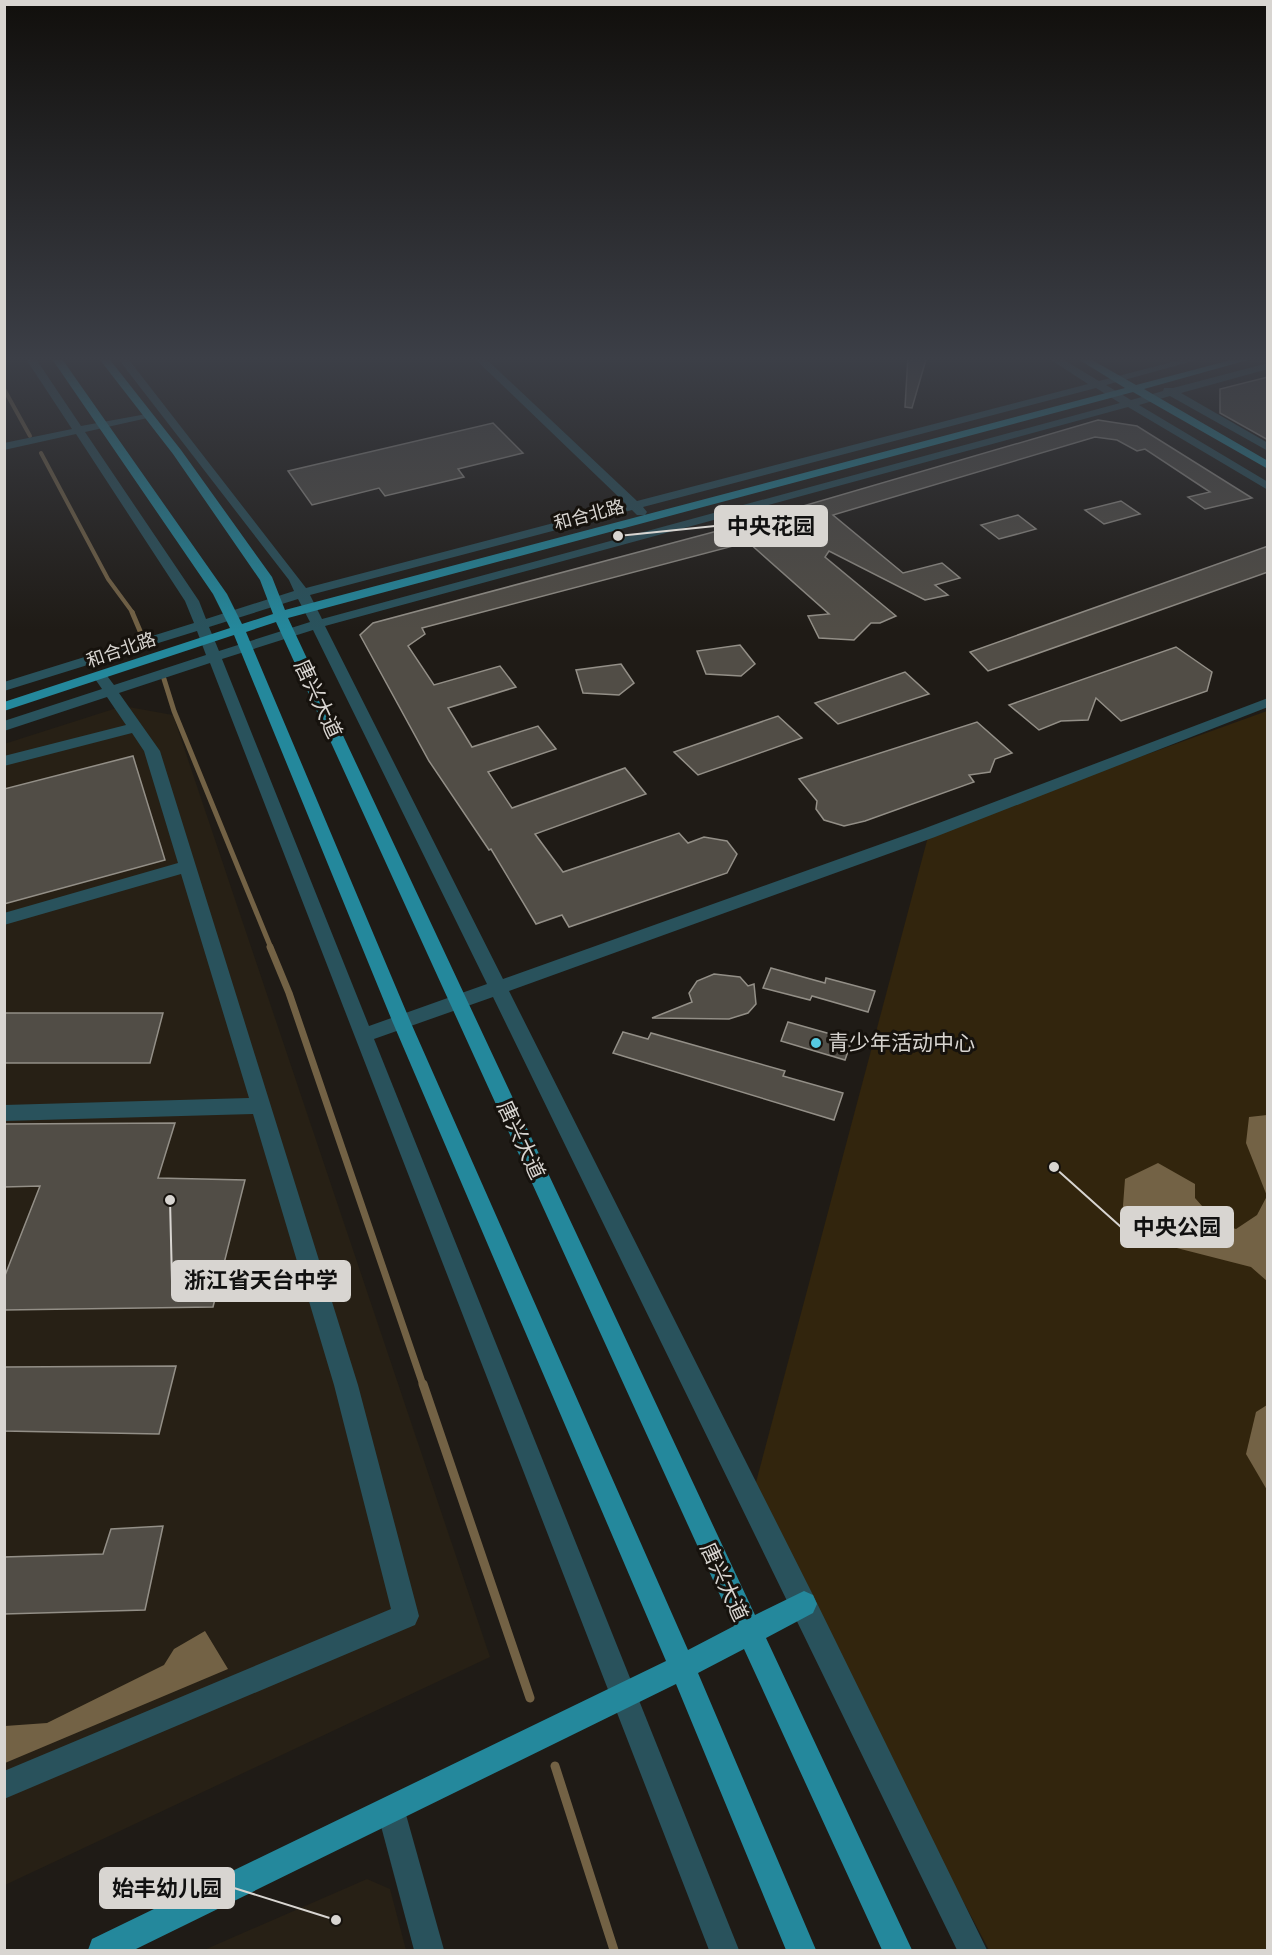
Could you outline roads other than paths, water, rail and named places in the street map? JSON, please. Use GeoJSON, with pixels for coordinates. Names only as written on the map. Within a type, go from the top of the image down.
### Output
{"type":"FeatureCollection","features":[{"type":"Feature","properties":{"kind":"main road","name":"唐兴大道"},"geometry":{"type":"LineString","coordinates":[[118,447],[220,594],[238,630],[402,1023],[682,1666],[801,1950]]}},
{"type":"Feature","properties":{"kind":"main road","name":"唐兴大道"},"geometry":{"type":"LineString","coordinates":[[171,447],[267,580],[281,616],[458,1004],[748,1634],[897,1950]]}},
{"type":"Feature","properties":{"kind":"main road","name":"和合北路"},"geometry":{"type":"LineString","coordinates":[[207,640],[310,608],[911,447]]}},
{"type":"Feature","properties":{"kind":"main road"},"geometry":{"type":"LineString","coordinates":[[1236,447],[1268,466]]}},
{"type":"Feature","properties":{"kind":"main road","name":"和合北路"},"geometry":{"type":"LineString","coordinates":[[4,707],[105,683]]}},
{"type":"Feature","properties":{"kind":"main road"},"geometry":{"type":"LineString","coordinates":[[103,1950],[624,1697],[804,1604]]}},
{"type":"Feature","properties":{"kind":"street"},"geometry":{"type":"LineString","coordinates":[[90,447],[192,601],[724,1950]]}},
{"type":"Feature","properties":{"kind":"street"},"geometry":{"type":"LineString","coordinates":[[193,447],[295,579],[804,1604],[972,1950]]}},
{"type":"Feature","properties":{"kind":"street"},"geometry":{"type":"LineString","coordinates":[[572,447],[648,518]]}},
{"type":"Feature","properties":{"kind":"street"},"geometry":{"type":"LineString","coordinates":[[310,608],[634,506],[858,447]]}},
{"type":"Feature","properties":{"kind":"street"},"geometry":{"type":"LineString","coordinates":[[4,687],[207,640],[310,608],[955,447]]}},
{"type":"Feature","properties":{"kind":"street"},"geometry":{"type":"LineString","coordinates":[[1201,447],[1268,487]]}},
{"type":"Feature","properties":{"kind":"street"},"geometry":{"type":"LineString","coordinates":[[4,726],[207,640]]}},
{"type":"Feature","properties":{"kind":"street"},"geometry":{"type":"LineString","coordinates":[[4,1785],[406,1616],[346,1385],[152,751],[105,683]]}},
{"type":"Feature","properties":{"kind":"street"},"geometry":{"type":"LineString","coordinates":[[363,1036],[458,1004],[1061,784],[1268,702]]}},
{"type":"Feature","properties":{"kind":"street"},"geometry":{"type":"LineString","coordinates":[[4,761],[135,727]]}},
{"type":"Feature","properties":{"kind":"street"},"geometry":{"type":"LineString","coordinates":[[4,918],[187,866]]}},
{"type":"Feature","properties":{"kind":"street"},"geometry":{"type":"LineString","coordinates":[[4,1113],[261,1106]]}},
{"type":"Feature","properties":{"kind":"street"},"geometry":{"type":"LineString","coordinates":[[391,1811],[429,1950]]}},
{"type":"Feature","properties":{"kind":"waterway"},"geometry":{"type":"LineString","coordinates":[[41,453],[108,579],[133,613]]}},
{"type":"Feature","properties":{"kind":"waterway"},"geometry":{"type":"LineString","coordinates":[[132,612],[143,638]]}},
{"type":"Feature","properties":{"kind":"waterway"},"geometry":{"type":"LineString","coordinates":[[164,679],[174,711],[271,948]]}},
{"type":"Feature","properties":{"kind":"waterway"},"geometry":{"type":"LineString","coordinates":[[270,947],[289,993],[423,1385]]}},
{"type":"Feature","properties":{"kind":"waterway"},"geometry":{"type":"LineString","coordinates":[[423,1384],[530,1698]]}},
{"type":"Feature","properties":{"kind":"waterway"},"geometry":{"type":"LineString","coordinates":[[555,1766],[614,1950]]}},
{"type":"Feature","properties":{"kind":"place","name":"中央花园"},"geometry":{"type":"Point","coordinates":[618,536]}},
{"type":"Feature","properties":{"kind":"place","name":"青少年活动中心"},"geometry":{"type":"Point","coordinates":[816,1043]}},
{"type":"Feature","properties":{"kind":"place","name":"中央公园"},"geometry":{"type":"Point","coordinates":[1054,1167]}},
{"type":"Feature","properties":{"kind":"place","name":"浙江省天台中学"},"geometry":{"type":"Point","coordinates":[170,1200]}},
{"type":"Feature","properties":{"kind":"place","name":"始丰幼儿园"},"geometry":{"type":"Point","coordinates":[336,1920]}}]}
